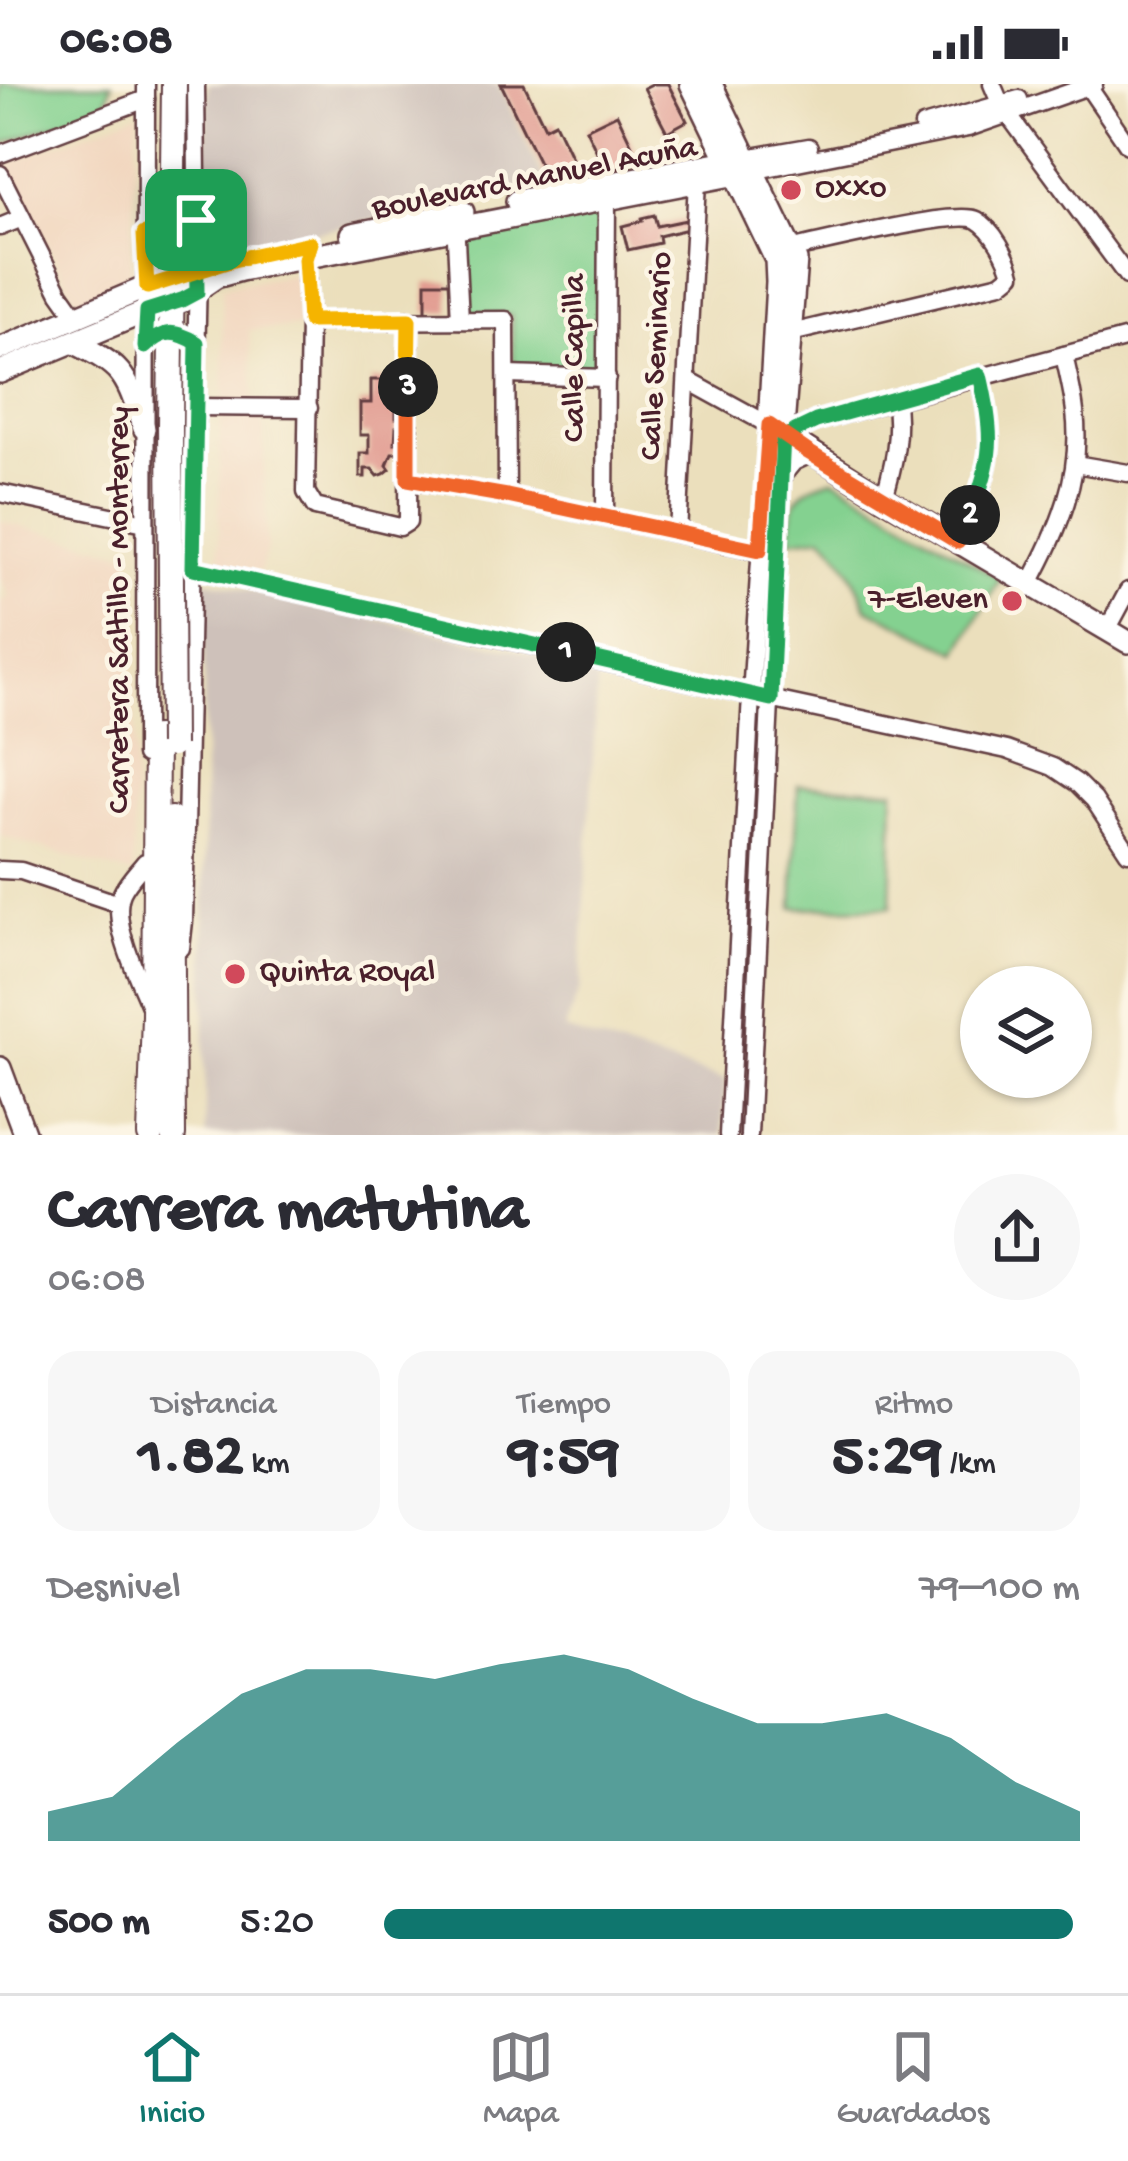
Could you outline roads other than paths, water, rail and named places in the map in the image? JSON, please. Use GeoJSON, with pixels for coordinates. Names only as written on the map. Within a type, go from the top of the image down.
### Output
{"type":"FeatureCollection","features":[{"type":"Feature","properties":{"kind":"highway","name":"Carretera Saltillo - Monterrey"},"geometry":{"type":"LineString","coordinates":[[149,1135],[153,913],[164,742],[173,84]]}},
{"type":"Feature","properties":{"kind":"highway","name":"Carretera Saltillo - Monterrey"},"geometry":{"type":"LineString","coordinates":[[150,89],[173,1135]]}},
{"type":"Feature","properties":{"kind":"main road"},"geometry":{"type":"LineString","coordinates":[[692,84],[793,249],[797,270],[780,432]]}},
{"type":"Feature","properties":{"kind":"main road"},"geometry":{"type":"LineString","coordinates":[[711,84],[776,260],[780,432]]}},
{"type":"Feature","properties":{"kind":"main road","name":"Boulevard Manuel Acuña"},"geometry":{"type":"LineString","coordinates":[[455,220],[607,200],[697,182],[740,166]]}},
{"type":"Feature","properties":{"kind":"main road","name":"Boulevard Manuel Acuña"},"geometry":{"type":"LineString","coordinates":[[0,349],[147,287],[198,282],[308,251],[740,166]]}},
{"type":"Feature","properties":{"kind":"main road","name":"Boulevard Manuel Acuña"},"geometry":{"type":"LineString","coordinates":[[0,371],[182,300],[198,282]]}},
{"type":"Feature","properties":{"kind":"main road"},"geometry":{"type":"LineString","coordinates":[[73,342],[117,368],[144,428]]}},
{"type":"Feature","properties":{"kind":"main road"},"geometry":{"type":"LineString","coordinates":[[780,432],[1128,643]]}},
{"type":"Feature","properties":{"kind":"main road"},"geometry":{"type":"LineString","coordinates":[[782,472],[808,452]]}},
{"type":"Feature","properties":{"kind":"main road"},"geometry":{"type":"LineString","coordinates":[[0,1070],[26,1135]]}},
{"type":"Feature","properties":{"kind":"street"},"geometry":{"type":"LineString","coordinates":[[172,984],[184,922],[198,282],[196,84]]}},
{"type":"Feature","properties":{"kind":"street"},"geometry":{"type":"LineString","coordinates":[[992,84],[1005,109],[1119,252],[1126,276]]}},
{"type":"Feature","properties":{"kind":"street","name":"Boulevard Manuel Acuña"},"geometry":{"type":"LineString","coordinates":[[740,166],[947,132],[1066,84]]}},
{"type":"Feature","properties":{"kind":"street"},"geometry":{"type":"LineString","coordinates":[[1090,85],[1128,145]]}},
{"type":"Feature","properties":{"kind":"street","name":"Boulevard Manuel Acuña"},"geometry":{"type":"LineString","coordinates":[[1005,109],[1090,85]]}},
{"type":"Feature","properties":{"kind":"street"},"geometry":{"type":"LineString","coordinates":[[0,154],[150,89],[144,234],[145,862],[153,913]]}},
{"type":"Feature","properties":{"kind":"street"},"geometry":{"type":"LineString","coordinates":[[0,174],[77,317]]}},
{"type":"Feature","properties":{"kind":"street","name":"Calle Seminario"},"geometry":{"type":"LineString","coordinates":[[678,533],[697,182]]}},
{"type":"Feature","properties":{"kind":"street","name":"Calle Capilla"},"geometry":{"type":"LineString","coordinates":[[605,516],[607,200]]}},
{"type":"Feature","properties":{"kind":"street"},"geometry":{"type":"LineString","coordinates":[[791,334],[1001,283],[1010,278],[1012,269],[984,226],[964,217],[793,249]]}},
{"type":"Feature","properties":{"kind":"street"},"geometry":{"type":"LineString","coordinates":[[0,227],[22,218]]}},
{"type":"Feature","properties":{"kind":"street"},"geometry":{"type":"LineString","coordinates":[[144,234],[168,246],[182,238],[196,220]]}},
{"type":"Feature","properties":{"kind":"street"},"geometry":{"type":"LineString","coordinates":[[455,220],[460,320]]}},
{"type":"Feature","properties":{"kind":"street"},"geometry":{"type":"LineString","coordinates":[[308,251],[306,492],[314,508],[400,527],[408,522],[409,320]]}},
{"type":"Feature","properties":{"kind":"street"},"geometry":{"type":"LineString","coordinates":[[309,321],[506,320],[507,496]]}},
{"type":"Feature","properties":{"kind":"street"},"geometry":{"type":"LineString","coordinates":[[145,347],[160,334],[175,332],[197,343]]}},
{"type":"Feature","properties":{"kind":"street"},"geometry":{"type":"LineString","coordinates":[[687,380],[780,432],[795,431],[895,398],[1128,338]]}},
{"type":"Feature","properties":{"kind":"street"},"geometry":{"type":"LineString","coordinates":[[1028,585],[1060,524],[1075,464],[1075,408],[1064,356]]}},
{"type":"Feature","properties":{"kind":"street"},"geometry":{"type":"LineString","coordinates":[[508,375],[607,378]]}},
{"type":"Feature","properties":{"kind":"street"},"geometry":{"type":"LineString","coordinates":[[958,542],[990,452],[991,422],[980,375]]}},
{"type":"Feature","properties":{"kind":"street"},"geometry":{"type":"LineString","coordinates":[[884,498],[898,443],[895,398]]}},
{"type":"Feature","properties":{"kind":"street"},"geometry":{"type":"LineString","coordinates":[[195,407],[309,407]]}},
{"type":"Feature","properties":{"kind":"street"},"geometry":{"type":"LineString","coordinates":[[749,1135],[782,472],[780,432]]}},
{"type":"Feature","properties":{"kind":"street"},"geometry":{"type":"LineString","coordinates":[[728,1135],[760,550],[780,432]]}},
{"type":"Feature","properties":{"kind":"street"},"geometry":{"type":"LineString","coordinates":[[1075,464],[1128,473]]}},
{"type":"Feature","properties":{"kind":"street"},"geometry":{"type":"LineString","coordinates":[[408,479],[760,550]]}},
{"type":"Feature","properties":{"kind":"street"},"geometry":{"type":"LineString","coordinates":[[0,493],[145,523]]}},
{"type":"Feature","properties":{"kind":"street"},"geometry":{"type":"LineString","coordinates":[[193,568],[1032,758],[1077,783],[1128,852]]}},
{"type":"Feature","properties":{"kind":"street"},"geometry":{"type":"LineString","coordinates":[[1107,630],[1128,591]]}},
{"type":"Feature","properties":{"kind":"street"},"geometry":{"type":"LineString","coordinates":[[145,862],[119,904],[125,941],[154,1015]]}},
{"type":"Feature","properties":{"kind":"street"},"geometry":{"type":"LineString","coordinates":[[0,870],[21,872],[119,904]]}},
{"type":"Feature","properties":{"kind":"place","name":"Oxxo"},"geometry":{"type":"Point","coordinates":[791,190]}},
{"type":"Feature","properties":{"kind":"place","name":"7-Eleven"},"geometry":{"type":"Point","coordinates":[1012,601]}},
{"type":"Feature","properties":{"kind":"place","name":"Quinta Royal"},"geometry":{"type":"Point","coordinates":[235,974]}}]}
